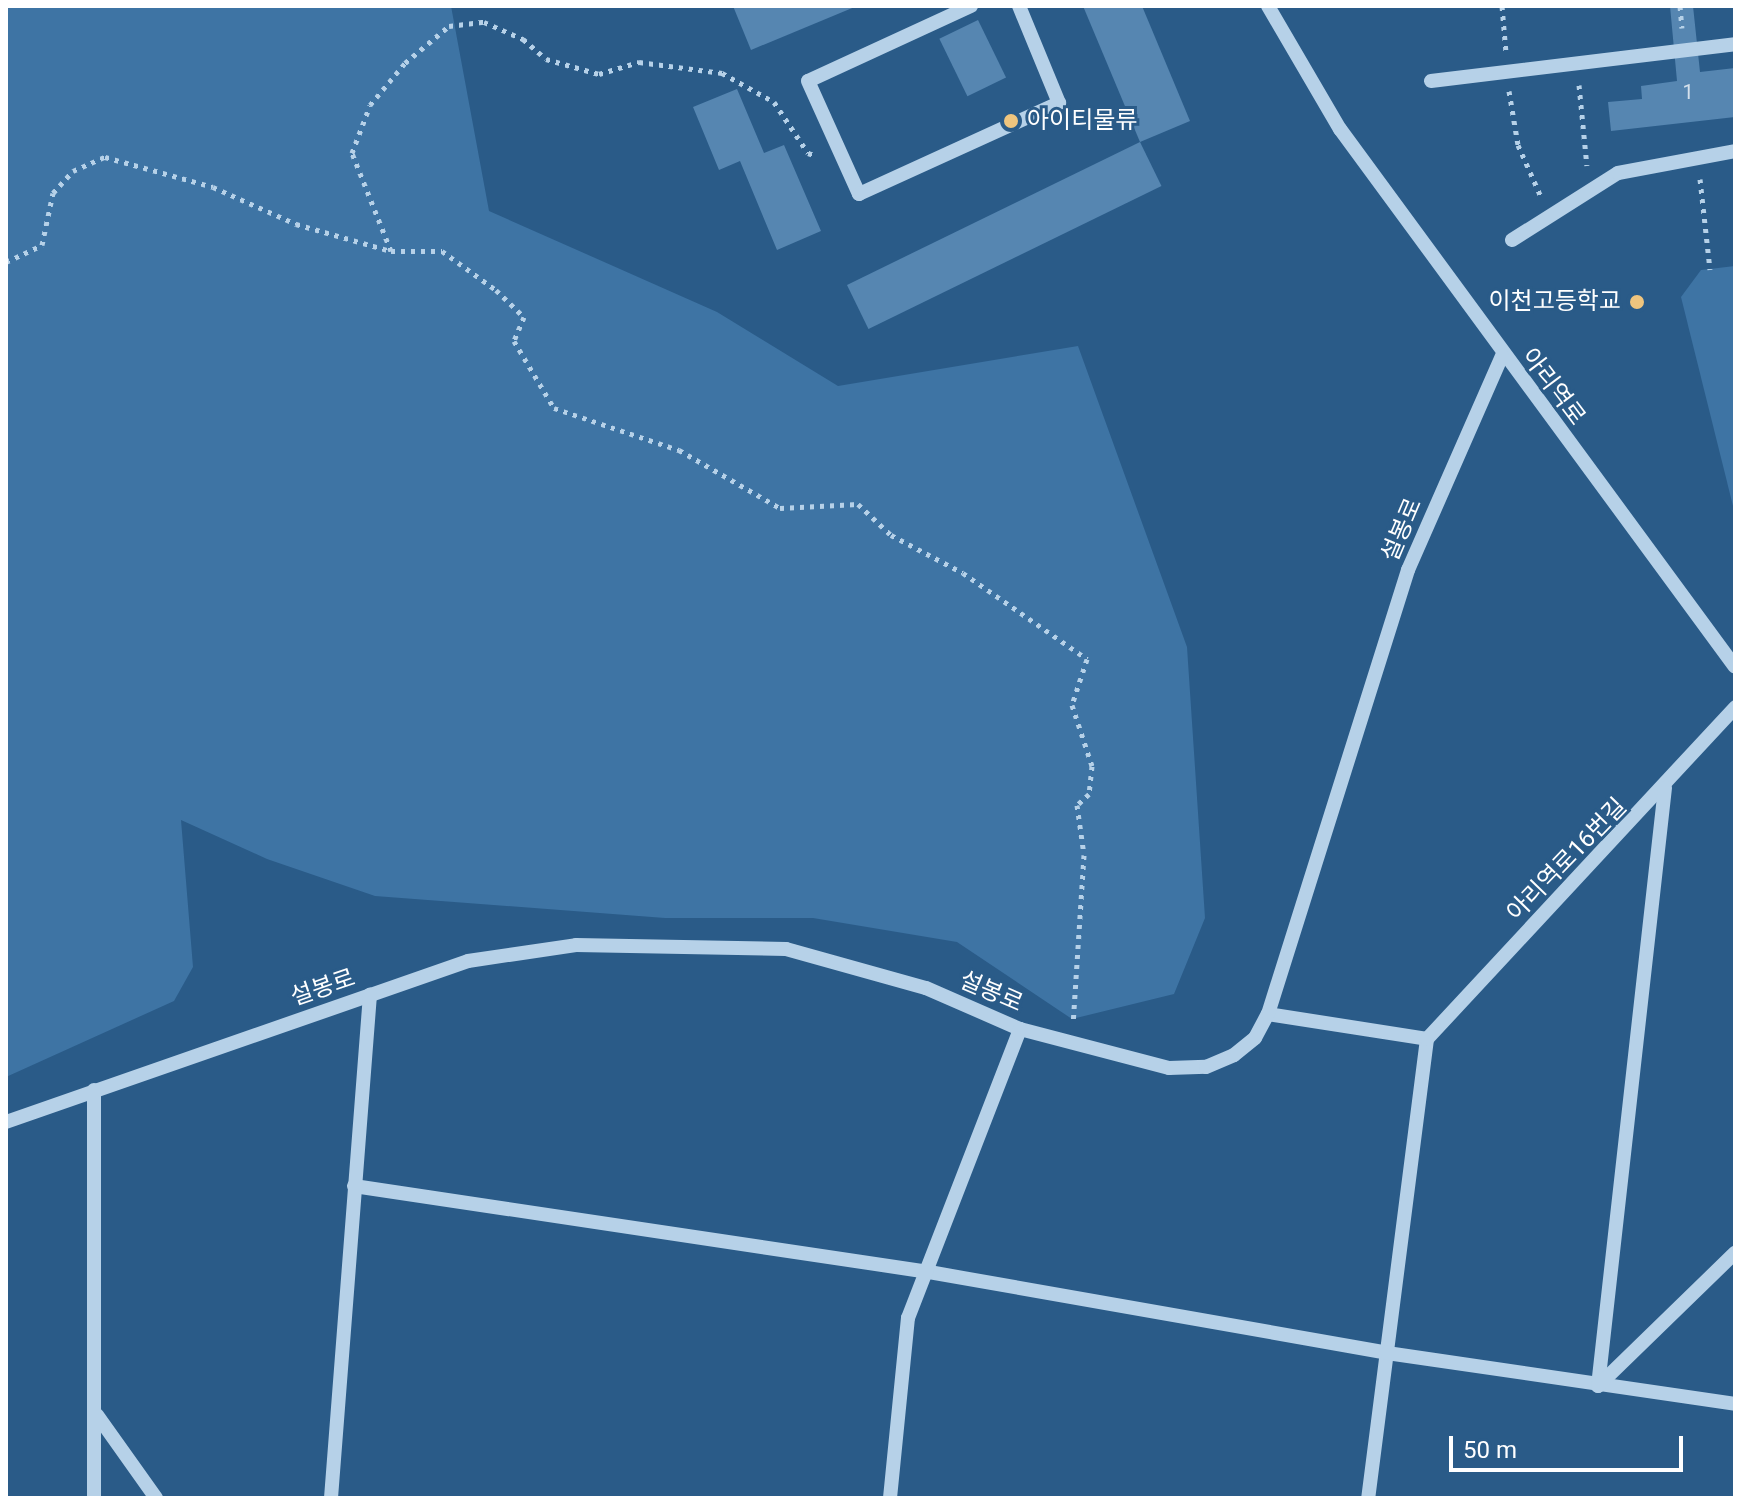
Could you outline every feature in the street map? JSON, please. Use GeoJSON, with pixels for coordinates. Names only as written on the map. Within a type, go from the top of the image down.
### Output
{"type":"FeatureCollection","features":[{"type":"Feature","properties":{"kind":"street"},"geometry":{"type":"LineString","coordinates":[[971,6],[808,81],[859,194],[1059,103],[1019,6]]}},
{"type":"Feature","properties":{"kind":"street","name":"아리역로"},"geometry":{"type":"LineString","coordinates":[[1268,6],[1340,129],[1502,356],[1735,667]]}},
{"type":"Feature","properties":{"kind":"street"},"geometry":{"type":"LineString","coordinates":[[1431,81],[1735,44]]}},
{"type":"Feature","properties":{"kind":"street"},"geometry":{"type":"LineString","coordinates":[[1512,240],[1590,190],[1633,167],[1735,151]]}},
{"type":"Feature","properties":{"kind":"street","name":"설봉로"},"geometry":{"type":"LineString","coordinates":[[6,1122],[468,961],[576,945],[786,949],[926,988],[1020,1029],[1169,1068],[1206,1067],[1255,1038],[1268,1014],[1408,570],[1502,356]]}},
{"type":"Feature","properties":{"kind":"street","name":"아리역로16번길"},"geometry":{"type":"LineString","coordinates":[[1427,1039],[1665,788],[1735,707]]}},
{"type":"Feature","properties":{"kind":"street"},"geometry":{"type":"LineString","coordinates":[[1598,1386],[1665,788]]}},
{"type":"Feature","properties":{"kind":"street"},"geometry":{"type":"LineString","coordinates":[[331,1498],[370,995]]}},
{"type":"Feature","properties":{"kind":"street"},"geometry":{"type":"LineString","coordinates":[[1268,1014],[1427,1039],[1368,1498]]}},
{"type":"Feature","properties":{"kind":"street"},"geometry":{"type":"LineString","coordinates":[[890,1498],[908,1318],[929,1272],[1020,1029]]}},
{"type":"Feature","properties":{"kind":"street"},"geometry":{"type":"LineString","coordinates":[[94,1090],[97,1414],[94,1498]]}},
{"type":"Feature","properties":{"kind":"street"},"geometry":{"type":"LineString","coordinates":[[354,1186],[929,1272],[1387,1353],[1735,1404]]}},
{"type":"Feature","properties":{"kind":"street"},"geometry":{"type":"LineString","coordinates":[[1598,1386],[1735,1253]]}},
{"type":"Feature","properties":{"kind":"street"},"geometry":{"type":"LineString","coordinates":[[97,1414],[156,1498]]}},
{"type":"Feature","properties":{"kind":"path"},"geometry":{"type":"LineString","coordinates":[[1502,6],[1507,72],[1518,145],[1549,216]]}},
{"type":"Feature","properties":{"kind":"path"},"geometry":{"type":"LineString","coordinates":[[391,251],[352,153],[370,105],[405,63],[449,26],[484,22],[523,39],[546,59],[599,74],[639,62],[722,73],[774,102],[808,153],[846,164]]}},
{"type":"Feature","properties":{"kind":"path"},"geometry":{"type":"LineString","coordinates":[[1576,64],[1590,190]]}},
{"type":"Feature","properties":{"kind":"path"},"geometry":{"type":"LineString","coordinates":[[1697,156],[1710,269]]}},
{"type":"Feature","properties":{"kind":"path"},"geometry":{"type":"LineString","coordinates":[[6,262],[42,245],[53,193],[73,171],[105,157],[213,187],[296,224],[391,251],[442,251],[496,290],[524,317],[514,341],[554,408],[679,450],[780,508],[858,504],[891,535],[963,573],[1087,659],[1072,705],[1092,766],[1089,794],[1077,805],[1084,855],[1071,989],[1074,1043]]}},
{"type":"Feature","properties":{"kind":"shaded area"},"geometry":{"type":"Polygon","coordinates":[[[6,6],[451,6],[489,211],[717,312],[838,386],[1078,346],[1187,647],[1205,918],[1174,994],[1072,1019],[957,942],[813,918],[665,918],[375,896],[267,859],[181,820],[193,967],[174,1001],[6,1077],[6,6]]]}},
{"type":"Feature","properties":{"kind":"shaded area"},"geometry":{"type":"Polygon","coordinates":[[[1735,266],[1735,514],[1681,297],[1701,270],[1735,266]]]}},
{"type":"Feature","properties":{"kind":"building"},"geometry":{"type":"Polygon","coordinates":[[[733,6],[857,6],[751,50],[733,6]]]}},
{"type":"Feature","properties":{"kind":"building"},"geometry":{"type":"Polygon","coordinates":[[[1083,6],[1142,6],[1190,121],[1140,142],[1083,6]]]}},
{"type":"Feature","properties":{"kind":"building"},"geometry":{"type":"Polygon","coordinates":[[[1670,6],[1693,6],[1700,72],[1735,68],[1735,117],[1611,131],[1608,102],[1642,99],[1641,86],[1677,81],[1670,6]]]}},
{"type":"Feature","properties":{"kind":"building"},"geometry":{"type":"Polygon","coordinates":[[[978,20],[1006,78],[967,96],[939,39],[978,20]]]}},
{"type":"Feature","properties":{"kind":"building"},"geometry":{"type":"Polygon","coordinates":[[[737,89],[764,153],[784,145],[821,231],[777,250],[740,161],[719,170],[693,107],[737,89]]]}},
{"type":"Feature","properties":{"kind":"building"},"geometry":{"type":"Polygon","coordinates":[[[1140,142],[1161,186],[868,329],[847,285],[1140,142]]]}},
{"type":"Feature","properties":{"kind":"place","name":"아이티물류"},"geometry":{"type":"Point","coordinates":[1011,121]}},
{"type":"Feature","properties":{"kind":"place","name":"이천고등학교"},"geometry":{"type":"Point","coordinates":[1637,302]}}]}
